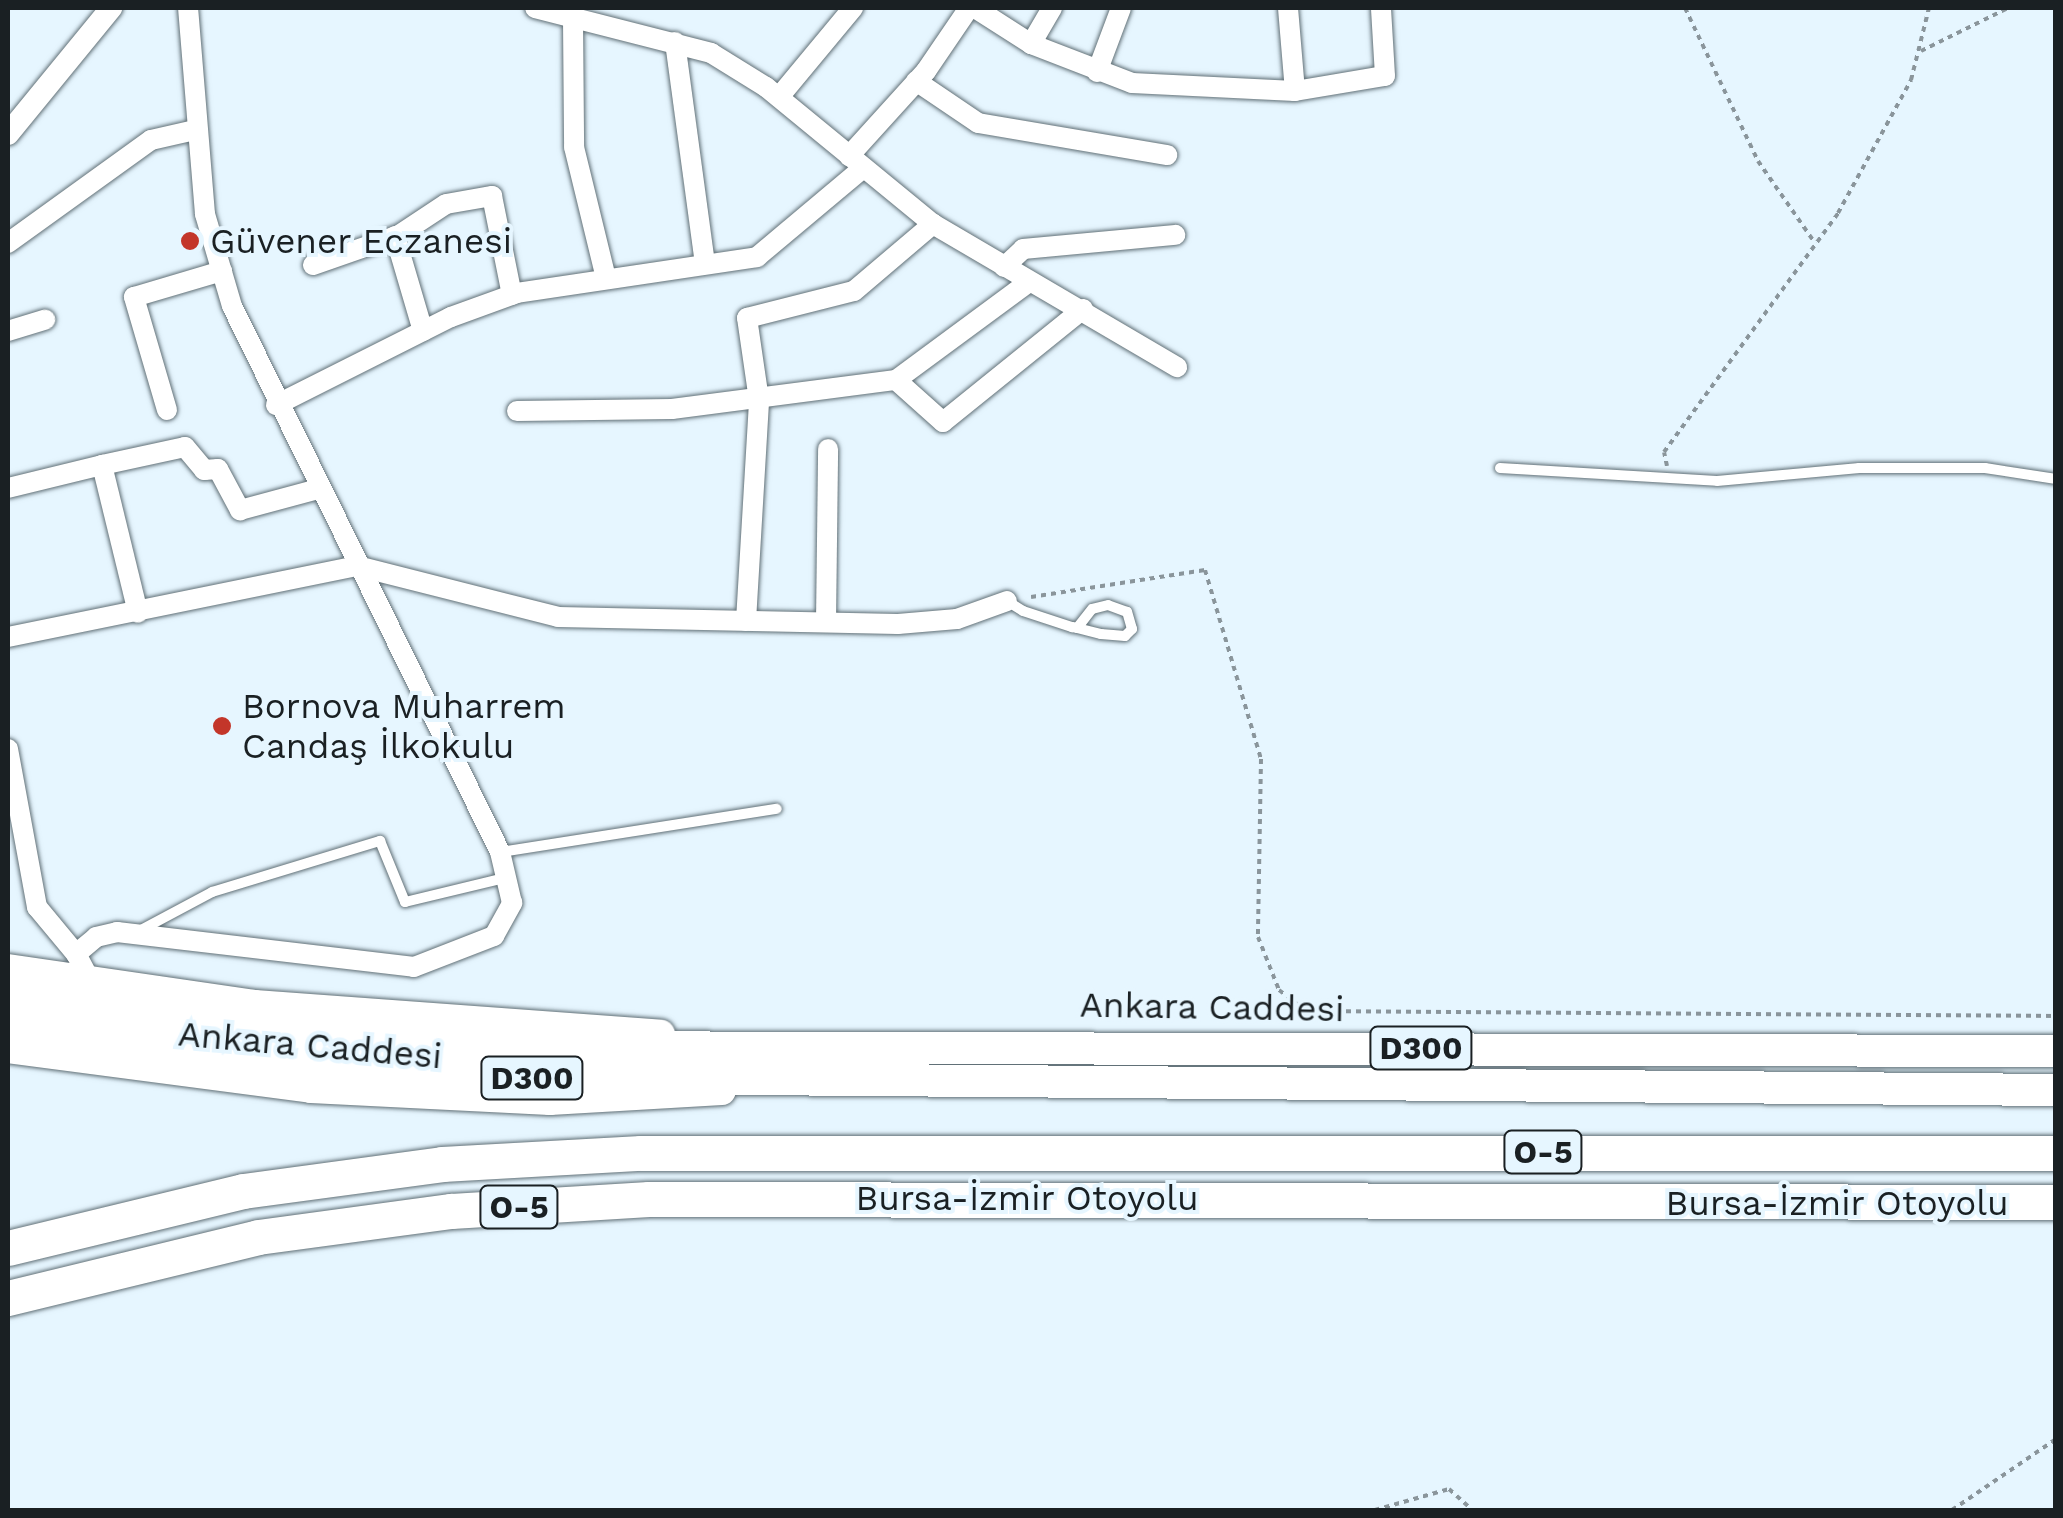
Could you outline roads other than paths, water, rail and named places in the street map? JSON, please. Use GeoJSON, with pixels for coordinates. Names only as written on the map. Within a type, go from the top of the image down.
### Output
{"type":"FeatureCollection","features":[{"type":"Feature","properties":{"kind":"highway","name":"Ankara Caddesi"},"geometry":{"type":"LineString","coordinates":[[8,996],[278,1047],[787,1043],[2056,1052]]}},
{"type":"Feature","properties":{"kind":"highway","name":"Ankara Caddesi"},"geometry":{"type":"LineString","coordinates":[[8,1025],[278,1047],[510,1077],[788,1083],[2056,1090]]}},
{"type":"Feature","properties":{"kind":"highway","name":"Bursa-İzmir Otoyolu"},"geometry":{"type":"LineString","coordinates":[[8,1248],[243,1191],[442,1164],[641,1152],[2056,1153]]}},
{"type":"Feature","properties":{"kind":"highway","name":"Bursa-İzmir Otoyolu"},"geometry":{"type":"LineString","coordinates":[[8,1298],[258,1237],[450,1211],[649,1199],[2056,1202]]}},
{"type":"Feature","properties":{"kind":"main road","name":"Ankara Caddesi"},"geometry":{"type":"LineString","coordinates":[[8,968],[255,1004],[787,1043]]}},
{"type":"Feature","properties":{"kind":"main road","name":"Ankara Caddesi"},"geometry":{"type":"LineString","coordinates":[[8,1049],[292,1087],[550,1102],[640,1100],[788,1083]]}},
{"type":"Feature","properties":{"kind":"street"},"geometry":{"type":"LineString","coordinates":[[8,134],[110,8]]}},
{"type":"Feature","properties":{"kind":"street"},"geometry":{"type":"LineString","coordinates":[[76,954],[96,937],[134,934],[414,967],[494,936],[512,904],[500,852],[276,406],[222,271],[205,214],[195,130],[188,8]]}},
{"type":"Feature","properties":{"kind":"street"},"geometry":{"type":"LineString","coordinates":[[535,8],[711,53],[778,98],[932,224],[1177,367]]}},
{"type":"Feature","properties":{"kind":"street"},"geometry":{"type":"LineString","coordinates":[[778,98],[852,8]]}},
{"type":"Feature","properties":{"kind":"street"},"geometry":{"type":"LineString","coordinates":[[276,406],[423,332],[512,294],[756,257],[855,162],[972,8],[1030,44],[1132,82],[1294,91],[1386,76],[1381,8]]}},
{"type":"Feature","properties":{"kind":"street"},"geometry":{"type":"LineString","coordinates":[[1030,44],[1052,8]]}},
{"type":"Feature","properties":{"kind":"street"},"geometry":{"type":"LineString","coordinates":[[1097,72],[1122,8]]}},
{"type":"Feature","properties":{"kind":"street"},"geometry":{"type":"LineString","coordinates":[[1288,8],[1294,91]]}},
{"type":"Feature","properties":{"kind":"street"},"geometry":{"type":"LineString","coordinates":[[573,20],[574,147],[606,278]]}},
{"type":"Feature","properties":{"kind":"street"},"geometry":{"type":"LineString","coordinates":[[676,42],[705,263]]}},
{"type":"Feature","properties":{"kind":"street"},"geometry":{"type":"LineString","coordinates":[[916,82],[978,123],[1167,155]]}},
{"type":"Feature","properties":{"kind":"street"},"geometry":{"type":"LineString","coordinates":[[8,243],[151,140],[195,130]]}},
{"type":"Feature","properties":{"kind":"street"},"geometry":{"type":"LineString","coordinates":[[313,265],[395,236],[446,204],[492,196],[512,294]]}},
{"type":"Feature","properties":{"kind":"street"},"geometry":{"type":"LineString","coordinates":[[746,621],[758,400],[747,318],[854,290],[932,224]]}},
{"type":"Feature","properties":{"kind":"street"},"geometry":{"type":"LineString","coordinates":[[1004,267],[1023,249],[1174,235]]}},
{"type":"Feature","properties":{"kind":"street"},"geometry":{"type":"LineString","coordinates":[[395,236],[423,332]]}},
{"type":"Feature","properties":{"kind":"street"},"geometry":{"type":"LineString","coordinates":[[167,410],[134,297],[222,271]]}},
{"type":"Feature","properties":{"kind":"street"},"geometry":{"type":"LineString","coordinates":[[518,411],[672,409],[896,380],[1029,282]]}},
{"type":"Feature","properties":{"kind":"street"},"geometry":{"type":"LineString","coordinates":[[896,380],[943,422],[1083,309]]}},
{"type":"Feature","properties":{"kind":"street"},"geometry":{"type":"LineString","coordinates":[[8,330],[44,320]]}},
{"type":"Feature","properties":{"kind":"street"},"geometry":{"type":"LineString","coordinates":[[8,488],[186,447],[204,470],[218,469],[240,510],[318,489]]}},
{"type":"Feature","properties":{"kind":"street"},"geometry":{"type":"LineString","coordinates":[[826,622],[828,449]]}},
{"type":"Feature","properties":{"kind":"street"},"geometry":{"type":"LineString","coordinates":[[102,465],[138,613]]}},
{"type":"Feature","properties":{"kind":"street"},"geometry":{"type":"LineString","coordinates":[[8,637],[357,566],[558,617],[826,622],[957,619],[1007,601]]}},
{"type":"Feature","properties":{"kind":"street"},"geometry":{"type":"LineString","coordinates":[[8,750],[38,907],[76,954],[90,982]]}},
{"type":"Feature","properties":{"kind":"lane"},"geometry":{"type":"LineString","coordinates":[[1500,468],[1669,475],[1717,482],[1859,468],[1985,468],[2056,478]]}},
{"type":"Feature","properties":{"kind":"lane"},"geometry":{"type":"LineString","coordinates":[[1007,601],[1078,628],[1126,636],[1132,629],[1127,612],[1108,605],[1092,609],[1078,628]]}},
{"type":"Feature","properties":{"kind":"lane"},"geometry":{"type":"LineString","coordinates":[[500,852],[776,809]]}},
{"type":"Feature","properties":{"kind":"lane"},"geometry":{"type":"LineString","coordinates":[[134,934],[212,892],[380,841],[405,902],[506,878]]}},
{"type":"Feature","properties":{"kind":"place","name":"Güvener Eczanesi"},"geometry":{"type":"Point","coordinates":[190,241]}},
{"type":"Feature","properties":{"kind":"place","name":"Bornova Muharrem Candaş İlkokulu"},"geometry":{"type":"Point","coordinates":[222,726]}}]}
